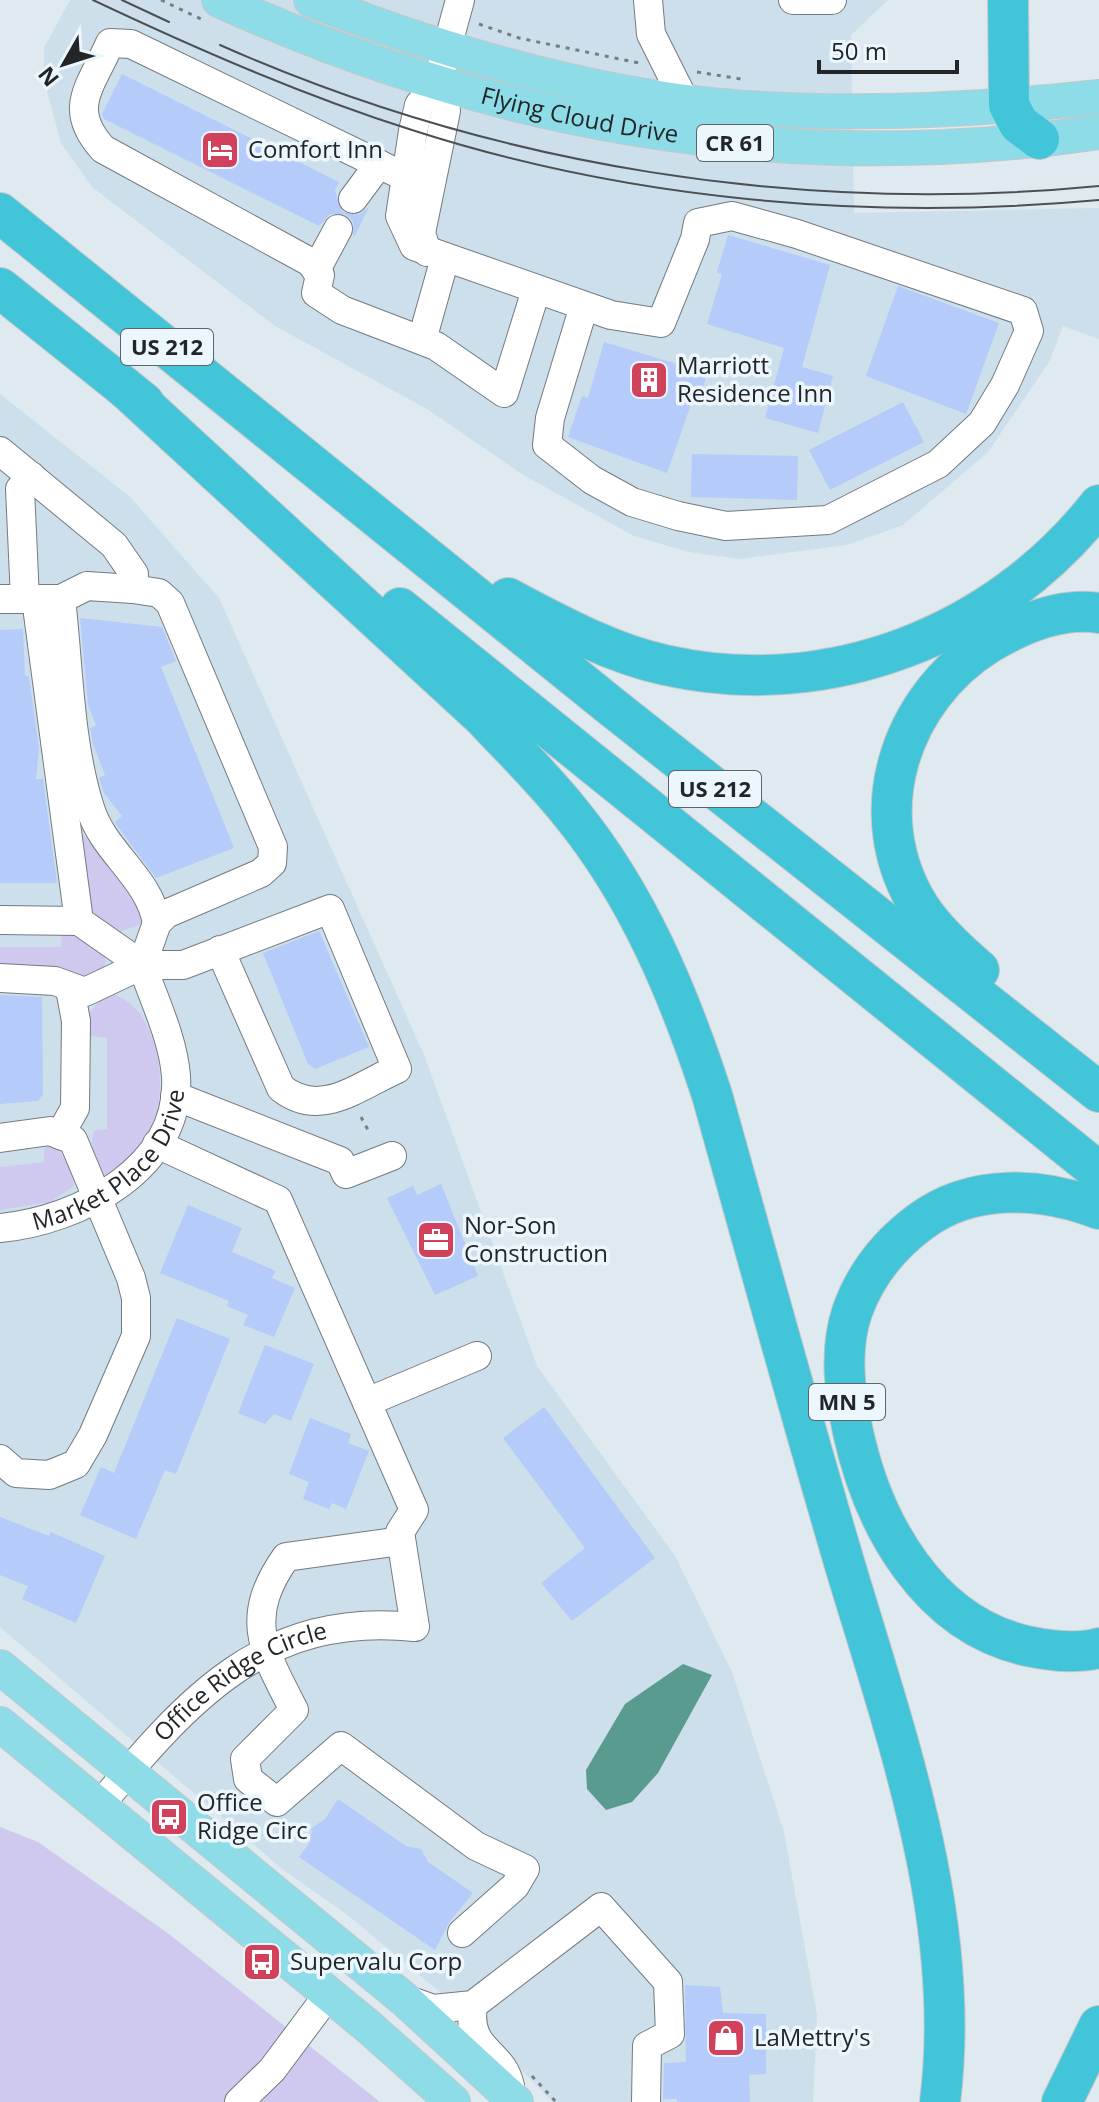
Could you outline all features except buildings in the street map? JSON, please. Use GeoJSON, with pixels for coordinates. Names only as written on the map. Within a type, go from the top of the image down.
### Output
{"type":"FeatureCollection","features":[{"type":"Feature","properties":{"kind":"highway"},"geometry":{"type":"LineString","coordinates":[[1008,0],[1009,105],[1019,124],[1039,139]]}},
{"type":"Feature","properties":{"kind":"highway","name":"US 212"},"geometry":{"type":"LineString","coordinates":[[0,213],[649,736],[1099,1092]]}},
{"type":"Feature","properties":{"kind":"highway","name":"US 212"},"geometry":{"type":"LineString","coordinates":[[0,288],[730,870],[1099,1172]]}},
{"type":"Feature","properties":{"kind":"highway"},"geometry":{"type":"LineString","coordinates":[[123,386],[483,717],[528,764],[579,825],[621,886],[657,950],[687,1018],[712,1095],[908,1782],[940,1945],[944,2018],[940,2102]]}},
{"type":"Feature","properties":{"kind":"highway"},"geometry":{"type":"LineString","coordinates":[[334,481],[481,583],[555,623],[663,665],[767,676],[816,672],[868,662],[962,622],[1006,595],[1042,565],[1080,529],[1099,505]]}},
{"type":"Feature","properties":{"kind":"highway"},"geometry":{"type":"LineString","coordinates":[[1099,613],[1058,615],[1030,622],[977,651],[949,673],[927,700],[899,752],[892,779],[891,801],[897,854],[904,877],[921,909],[959,952],[1099,1079]]}},
{"type":"Feature","properties":{"kind":"highway"},"geometry":{"type":"LineString","coordinates":[[959,952],[931,901],[916,831],[923,766],[934,740],[970,689],[993,671],[1041,648],[1099,640]]}},
{"type":"Feature","properties":{"kind":"highway","name":"MN 5"},"geometry":{"type":"LineString","coordinates":[[1099,1209],[1073,1199],[1024,1191],[975,1196],[936,1210],[899,1238],[868,1276],[851,1315],[844,1359],[848,1406],[860,1462],[871,1491],[906,1560],[934,1594],[970,1622],[1007,1642],[1046,1650],[1099,1648]]}},
{"type":"Feature","properties":{"kind":"highway"},"geometry":{"type":"LineString","coordinates":[[1062,2102],[1099,2026]]}},
{"type":"Feature","properties":{"kind":"main road","name":"Flying Cloud Drive"},"geometry":{"type":"LineString","coordinates":[[219,0],[335,49],[437,84],[541,112],[729,142],[816,149],[894,148],[1099,132]]}},
{"type":"Feature","properties":{"kind":"main road","name":"Flying Cloud Drive"},"geometry":{"type":"LineString","coordinates":[[311,0],[447,47],[604,87],[684,100],[764,109],[924,110],[1099,97]]}},
{"type":"Feature","properties":{"kind":"main road"},"geometry":{"type":"LineString","coordinates":[[0,1667],[404,1999],[514,2100]]}},
{"type":"Feature","properties":{"kind":"main road"},"geometry":{"type":"LineString","coordinates":[[0,1724],[453,2102]]}},
{"type":"Feature","properties":{"kind":"street"},"geometry":{"type":"LineString","coordinates":[[460,0],[437,84],[419,105],[406,173],[400,216],[402,226],[414,246],[611,315],[661,323],[695,239],[698,223],[732,216],[797,234],[1023,311],[1029,331],[1005,385],[982,423],[938,464],[828,520],[726,526],[632,502],[592,480],[547,445],[550,418],[584,306]]}},
{"type":"Feature","properties":{"kind":"street"},"geometry":{"type":"LineString","coordinates":[[648,0],[651,34],[684,100]]}},
{"type":"Feature","properties":{"kind":"street"},"geometry":{"type":"LineString","coordinates":[[793,0],[832,0]]}},
{"type":"Feature","properties":{"kind":"street"},"geometry":{"type":"LineString","coordinates":[[406,173],[379,164],[131,44],[110,43],[81,111],[93,138],[103,149],[310,262],[320,275],[316,293],[342,310],[436,346],[504,393],[536,290]]}},
{"type":"Feature","properties":{"kind":"street"},"geometry":{"type":"LineString","coordinates":[[422,340],[436,255],[421,233],[446,111],[437,84]]}},
{"type":"Feature","properties":{"kind":"street"},"geometry":{"type":"LineString","coordinates":[[353,199],[379,164]]}},
{"type":"Feature","properties":{"kind":"street"},"geometry":{"type":"LineString","coordinates":[[316,270],[338,229]]}},
{"type":"Feature","properties":{"kind":"street"},"geometry":{"type":"LineString","coordinates":[[0,451],[114,545],[134,574],[133,589]]}},
{"type":"Feature","properties":{"kind":"street"},"geometry":{"type":"LineString","coordinates":[[31,476],[20,489],[31,599],[79,921]]}},
{"type":"Feature","properties":{"kind":"street"},"geometry":{"type":"LineString","coordinates":[[31,599],[87,586],[159,593],[170,603],[273,847],[272,863],[261,873],[166,914],[157,923],[142,965]]}},
{"type":"Feature","properties":{"kind":"street"},"geometry":{"type":"LineString","coordinates":[[31,599],[78,753],[90,808],[102,834],[148,892],[157,923]]}},
{"type":"Feature","properties":{"kind":"street"},"geometry":{"type":"LineString","coordinates":[[0,978],[55,981],[85,992],[142,965],[183,965],[220,950],[330,909],[397,1069],[321,1103],[306,1103],[294,1098],[281,1088],[220,950]]}},
{"type":"Feature","properties":{"kind":"street"},"geometry":{"type":"LineString","coordinates":[[0,920],[79,921],[142,965]]}},
{"type":"Feature","properties":{"kind":"street","name":"Market Place Drive"},"geometry":{"type":"LineString","coordinates":[[0,1228],[59,1217],[98,1200],[138,1169],[157,1144],[175,1096],[176,1075],[170,1046],[142,965]]}},
{"type":"Feature","properties":{"kind":"street"},"geometry":{"type":"LineString","coordinates":[[60,1135],[75,1108],[76,1021],[70,989]]}},
{"type":"Feature","properties":{"kind":"street"},"geometry":{"type":"LineString","coordinates":[[175,1096],[340,1161],[346,1174],[392,1156]]}},
{"type":"Feature","properties":{"kind":"street"},"geometry":{"type":"LineString","coordinates":[[0,1138],[50,1131],[73,1140],[131,1278],[136,1298],[136,1336],[93,1435],[76,1464],[49,1475],[16,1473],[0,1459]]}},
{"type":"Feature","properties":{"kind":"street"},"geometry":{"type":"LineString","coordinates":[[157,1144],[278,1200],[414,1510],[400,1532],[401,1541],[286,1557],[267,1583],[261,1616],[263,1650],[294,1710],[245,1759],[248,1779],[277,1802],[341,1746],[476,1846],[525,1869],[515,1886],[462,1933]]}},
{"type":"Feature","properties":{"kind":"street"},"geometry":{"type":"LineString","coordinates":[[367,1402],[477,1356]]}},
{"type":"Feature","properties":{"kind":"street","name":"Office Ridge Circle"},"geometry":{"type":"LineString","coordinates":[[99,1806],[127,1772],[212,1686],[263,1650],[331,1627],[375,1622],[415,1627],[401,1541]]}},
{"type":"Feature","properties":{"kind":"street"},"geometry":{"type":"LineString","coordinates":[[404,1999],[433,2009],[473,2005],[601,1907],[668,1982],[670,2034],[647,2046],[646,2102]]}},
{"type":"Feature","properties":{"kind":"street"},"geometry":{"type":"LineString","coordinates":[[239,2102],[272,2070],[328,1995]]}},
{"type":"Feature","properties":{"kind":"street"},"geometry":{"type":"LineString","coordinates":[[473,2005],[472,2032],[506,2072],[514,2100]]}},
{"type":"Feature","properties":{"kind":"path"},"geometry":{"type":"LineString","coordinates":[[477,23],[519,38],[667,68],[745,80]]}},
{"type":"Feature","properties":{"kind":"path"},"geometry":{"type":"LineString","coordinates":[[361,1117],[368,1130]]}},
{"type":"Feature","properties":{"kind":"shaded area"},"geometry":{"type":"Polygon","coordinates":[[[70,0],[888,0],[851,35],[854,213],[1099,208],[1099,339],[1063,326],[1049,362],[988,452],[903,525],[847,545],[740,559],[689,552],[634,536],[525,476],[427,409],[275,326],[92,187],[61,143],[44,80],[44,48],[70,0]]]}},
{"type":"Feature","properties":{"kind":"shaded area"},"geometry":{"type":"Polygon","coordinates":[[[0,394],[130,497],[219,598],[424,1055],[537,1366],[675,1556],[732,1672],[784,1832],[817,2015],[813,2102],[553,2102],[460,2009],[349,1916],[281,1868],[0,1627],[0,394]]]}},
{"type":"Feature","properties":{"kind":"shaded area"},"geometry":{"type":"Polygon","coordinates":[[[80,831],[143,905],[144,923],[117,933],[87,911],[80,831]]]}},
{"type":"Feature","properties":{"kind":"shaded area"},"geometry":{"type":"Polygon","coordinates":[[[62,930],[103,952],[106,960],[102,973],[87,978],[0,967],[0,947],[61,947],[62,930]]]}},
{"type":"Feature","properties":{"kind":"shaded area"},"geometry":{"type":"Polygon","coordinates":[[[111,994],[125,1000],[147,1025],[158,1059],[160,1095],[145,1139],[131,1157],[105,1176],[95,1161],[92,1142],[95,1130],[107,1129],[107,1038],[91,1036],[86,1017],[100,1000],[111,994]]]}},
{"type":"Feature","properties":{"kind":"shaded area"},"geometry":{"type":"Polygon","coordinates":[[[54,1142],[71,1170],[74,1186],[50,1202],[0,1210],[0,1167],[44,1162],[44,1149],[54,1142]]]}},
{"type":"Feature","properties":{"kind":"shaded area"},"geometry":{"type":"Polygon","coordinates":[[[683,1664],[712,1675],[658,1773],[632,1802],[606,1810],[587,1789],[586,1770],[625,1704],[683,1664]]]}},
{"type":"Feature","properties":{"kind":"shaded area"},"geometry":{"type":"Polygon","coordinates":[[[0,1827],[38,1842],[169,1934],[380,2102],[0,2102],[0,1827]]]}},
{"type":"Feature","properties":{"kind":"tram line"},"geometry":{"type":"LineString","coordinates":[[93,0],[330,102],[495,154],[580,174],[752,200],[839,206],[1013,206],[1099,200]]}},
{"type":"Feature","properties":{"kind":"tram line"},"geometry":{"type":"LineString","coordinates":[[122,0],[169,22]]}},
{"type":"Feature","properties":{"kind":"tram line"},"geometry":{"type":"LineString","coordinates":[[220,45],[324,87],[431,123],[540,151],[650,172],[762,186],[874,193],[987,193],[1099,186]]}},
{"type":"Feature","properties":{"kind":"place","name":"Comfort Inn"},"geometry":{"type":"Point","coordinates":[220,150]}},
{"type":"Feature","properties":{"kind":"place","name":"Marriott Residence Inn"},"geometry":{"type":"Point","coordinates":[649,380]}},
{"type":"Feature","properties":{"kind":"place","name":"Nor-Son Construction"},"geometry":{"type":"Point","coordinates":[436,1240]}},
{"type":"Feature","properties":{"kind":"place","name":"Office Ridge Circ"},"geometry":{"type":"Point","coordinates":[169,1817]}},
{"type":"Feature","properties":{"kind":"place","name":"Supervalu Corp"},"geometry":{"type":"Point","coordinates":[262,1962]}},
{"type":"Feature","properties":{"kind":"place","name":"LaMettry's"},"geometry":{"type":"Point","coordinates":[726,2038]}}]}
